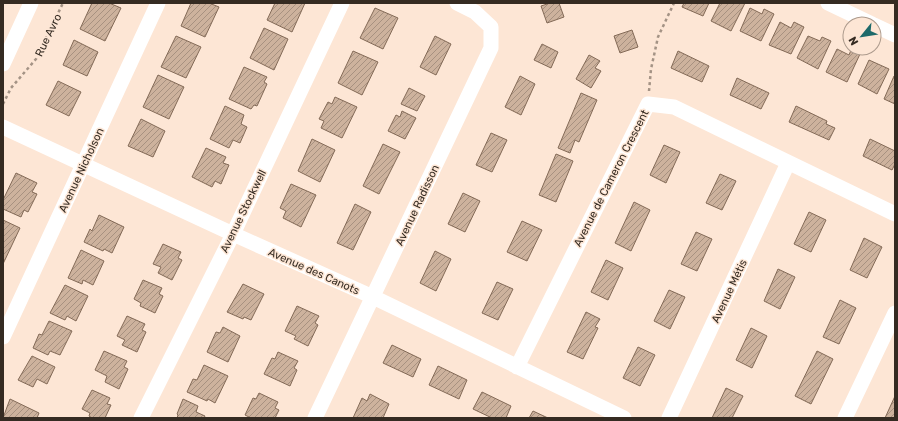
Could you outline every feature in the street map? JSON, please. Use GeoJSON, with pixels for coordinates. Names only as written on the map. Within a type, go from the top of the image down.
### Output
{"type":"FeatureCollection","features":[{"type":"Feature","properties":{"kind":"street"},"geometry":{"type":"LineString","coordinates":[[3,64],[31,3]]}},
{"type":"Feature","properties":{"kind":"street","name":"Avenue Nicholson"},"geometry":{"type":"LineString","coordinates":[[3,337],[158,3]]}},
{"type":"Feature","properties":{"kind":"street","name":"Avenue Stockwell"},"geometry":{"type":"LineString","coordinates":[[141,418],[233,234],[342,3]]}},
{"type":"Feature","properties":{"kind":"street","name":"Avenue Radisson"},"geometry":{"type":"LineString","coordinates":[[315,418],[491,48],[491,27],[475,12],[457,3]]}},
{"type":"Feature","properties":{"kind":"street"},"geometry":{"type":"LineString","coordinates":[[828,3],[856,16]]}},
{"type":"Feature","properties":{"kind":"street"},"geometry":{"type":"LineString","coordinates":[[882,28],[895,35]]}},
{"type":"Feature","properties":{"kind":"street","name":"Avenue de Cameron Crescent"},"geometry":{"type":"LineString","coordinates":[[516,366],[648,104],[674,107],[895,214]]}},
{"type":"Feature","properties":{"kind":"street","name":"Avenue des Canots"},"geometry":{"type":"LineString","coordinates":[[3,127],[233,234],[373,297],[624,418]]}},
{"type":"Feature","properties":{"kind":"street","name":"Avenue Métis"},"geometry":{"type":"LineString","coordinates":[[669,418],[788,163]]}},
{"type":"Feature","properties":{"kind":"street"},"geometry":{"type":"LineString","coordinates":[[845,418],[895,313]]}},
{"type":"Feature","properties":{"kind":"path","name":"Rue Avro"},"geometry":{"type":"LineString","coordinates":[[3,104],[11,88],[36,59],[63,3]]}},
{"type":"Feature","properties":{"kind":"path"},"geometry":{"type":"LineString","coordinates":[[648,104],[651,69],[658,37],[674,3]]}},
{"type":"Feature","properties":{"kind":"building"},"geometry":{"type":"Polygon","coordinates":[[[92,3],[109,3],[121,8],[105,41],[80,29],[92,3]]]}},
{"type":"Feature","properties":{"kind":"building"},"geometry":{"type":"Polygon","coordinates":[[[191,3],[209,3],[219,7],[205,37],[181,26],[191,3]]]}},
{"type":"Feature","properties":{"kind":"building"},"geometry":{"type":"Polygon","coordinates":[[[275,3],[305,3],[292,32],[267,20],[275,3]]]}},
{"type":"Feature","properties":{"kind":"building"},"geometry":{"type":"Polygon","coordinates":[[[550,3],[559,3],[564,17],[547,23],[541,6],[550,3]]]}},
{"type":"Feature","properties":{"kind":"building"},"geometry":{"type":"Polygon","coordinates":[[[684,3],[709,3],[703,16],[682,7],[684,3]]]}},
{"type":"Feature","properties":{"kind":"building"},"geometry":{"type":"Polygon","coordinates":[[[720,3],[745,3],[731,31],[711,21],[720,3]]]}},
{"type":"Feature","properties":{"kind":"building"},"geometry":{"type":"Polygon","coordinates":[[[375,8],[398,18],[383,49],[360,38],[375,8]]]}},
{"type":"Feature","properties":{"kind":"building"},"geometry":{"type":"Polygon","coordinates":[[[750,8],[762,14],[764,9],[774,14],[761,41],[740,31],[750,8]]]}},
{"type":"Feature","properties":{"kind":"building"},"geometry":{"type":"Polygon","coordinates":[[[780,22],[791,28],[794,22],[804,27],[791,54],[769,45],[780,22]]]}},
{"type":"Feature","properties":{"kind":"building"},"geometry":{"type":"Polygon","coordinates":[[[264,28],[288,39],[274,70],[250,58],[264,28]]]}},
{"type":"Feature","properties":{"kind":"building"},"geometry":{"type":"Polygon","coordinates":[[[632,30],[638,47],[620,53],[614,36],[632,30]]]}},
{"type":"Feature","properties":{"kind":"building"},"geometry":{"type":"Polygon","coordinates":[[[176,36],[201,47],[186,78],[161,67],[176,36]]]}},
{"type":"Feature","properties":{"kind":"building"},"geometry":{"type":"Polygon","coordinates":[[[435,36],[451,44],[436,75],[420,67],[435,36]]]}},
{"type":"Feature","properties":{"kind":"building"},"geometry":{"type":"Polygon","coordinates":[[[808,36],[820,41],[822,37],[831,41],[818,69],[797,58],[808,36]]]}},
{"type":"Feature","properties":{"kind":"building"},"geometry":{"type":"Polygon","coordinates":[[[74,40],[98,52],[87,76],[63,65],[74,40]]]}},
{"type":"Feature","properties":{"kind":"building"},"geometry":{"type":"Polygon","coordinates":[[[542,44],[558,52],[551,68],[534,60],[542,44]]]}},
{"type":"Feature","properties":{"kind":"building"},"geometry":{"type":"Polygon","coordinates":[[[837,49],[842,52],[842,56],[859,56],[847,82],[826,72],[837,49]]]}},
{"type":"Feature","properties":{"kind":"building"},"geometry":{"type":"Polygon","coordinates":[[[353,51],[378,62],[362,95],[338,83],[353,51]]]}},
{"type":"Feature","properties":{"kind":"building"},"geometry":{"type":"Polygon","coordinates":[[[678,51],[709,66],[702,82],[671,68],[678,51]]]}},
{"type":"Feature","properties":{"kind":"building"},"geometry":{"type":"Polygon","coordinates":[[[589,55],[600,61],[595,68],[601,71],[591,88],[576,79],[589,55]]]}},
{"type":"Feature","properties":{"kind":"building"},"geometry":{"type":"Polygon","coordinates":[[[869,60],[889,69],[877,94],[858,84],[869,60]]]}},
{"type":"Feature","properties":{"kind":"building"},"geometry":{"type":"Polygon","coordinates":[[[244,67],[267,77],[264,82],[267,84],[257,106],[254,105],[251,109],[229,99],[244,67]]]}},
{"type":"Feature","properties":{"kind":"building"},"geometry":{"type":"Polygon","coordinates":[[[158,75],[184,87],[169,119],[143,107],[158,75]]]}},
{"type":"Feature","properties":{"kind":"building"},"geometry":{"type":"Polygon","coordinates":[[[520,76],[535,84],[521,115],[505,107],[520,76]]]}},
{"type":"Feature","properties":{"kind":"building"},"geometry":{"type":"Polygon","coordinates":[[[894,76],[895,77],[895,104],[884,99],[894,76]]]}},
{"type":"Feature","properties":{"kind":"building"},"geometry":{"type":"Polygon","coordinates":[[[737,78],[769,93],[761,109],[730,95],[737,78]]]}},
{"type":"Feature","properties":{"kind":"building"},"geometry":{"type":"Polygon","coordinates":[[[58,81],[81,92],[69,116],[46,105],[58,81]]]}},
{"type":"Feature","properties":{"kind":"building"},"geometry":{"type":"Polygon","coordinates":[[[409,88],[425,96],[417,111],[401,104],[409,88]]]}},
{"type":"Feature","properties":{"kind":"building"},"geometry":{"type":"Polygon","coordinates":[[[581,93],[597,100],[579,142],[575,140],[570,153],[558,148],[581,93]]]}},
{"type":"Feature","properties":{"kind":"building"},"geometry":{"type":"Polygon","coordinates":[[[335,97],[357,107],[342,138],[321,128],[324,121],[319,119],[328,102],[332,104],[335,97]]]}},
{"type":"Feature","properties":{"kind":"building"},"geometry":{"type":"Polygon","coordinates":[[[225,106],[244,115],[241,124],[247,127],[240,143],[233,140],[229,148],[210,139],[225,106]]]}},
{"type":"Feature","properties":{"kind":"building"},"geometry":{"type":"Polygon","coordinates":[[[796,106],[827,121],[826,124],[835,128],[829,140],[789,122],[796,106]]]}},
{"type":"Feature","properties":{"kind":"building"},"geometry":{"type":"Polygon","coordinates":[[[402,111],[416,118],[405,139],[388,131],[396,115],[400,117],[402,111]]]}},
{"type":"Feature","properties":{"kind":"building"},"geometry":{"type":"Polygon","coordinates":[[[141,119],[165,131],[153,157],[128,146],[141,119]]]}},
{"type":"Feature","properties":{"kind":"building"},"geometry":{"type":"Polygon","coordinates":[[[491,133],[507,140],[492,172],[476,165],[491,133]]]}},
{"type":"Feature","properties":{"kind":"building"},"geometry":{"type":"Polygon","coordinates":[[[312,139],[335,150],[320,182],[298,171],[312,139]]]}},
{"type":"Feature","properties":{"kind":"building"},"geometry":{"type":"Polygon","coordinates":[[[870,139],[895,151],[895,164],[892,170],[863,156],[870,139]]]}},
{"type":"Feature","properties":{"kind":"building"},"geometry":{"type":"Polygon","coordinates":[[[383,144],[400,152],[379,194],[363,186],[383,144]]]}},
{"type":"Feature","properties":{"kind":"building"},"geometry":{"type":"Polygon","coordinates":[[[664,145],[680,152],[666,183],[650,175],[664,145]]]}},
{"type":"Feature","properties":{"kind":"building"},"geometry":{"type":"Polygon","coordinates":[[[206,148],[226,157],[223,163],[229,165],[221,184],[215,181],[212,187],[192,177],[206,148]]]}},
{"type":"Feature","properties":{"kind":"building"},"geometry":{"type":"Polygon","coordinates":[[[556,154],[573,161],[556,202],[539,195],[556,154]]]}},
{"type":"Feature","properties":{"kind":"building"},"geometry":{"type":"Polygon","coordinates":[[[16,173],[37,183],[32,192],[37,194],[28,212],[24,210],[21,217],[3,209],[3,200],[16,173]]]}},
{"type":"Feature","properties":{"kind":"building"},"geometry":{"type":"Polygon","coordinates":[[[720,174],[736,181],[722,210],[706,203],[720,174]]]}},
{"type":"Feature","properties":{"kind":"building"},"geometry":{"type":"Polygon","coordinates":[[[291,184],[316,195],[301,227],[283,218],[286,211],[280,208],[291,184]]]}},
{"type":"Feature","properties":{"kind":"building"},"geometry":{"type":"Polygon","coordinates":[[[463,193],[480,201],[465,232],[448,224],[463,193]]]}},
{"type":"Feature","properties":{"kind":"building"},"geometry":{"type":"Polygon","coordinates":[[[634,202],[650,210],[631,251],[615,243],[634,202]]]}},
{"type":"Feature","properties":{"kind":"building"},"geometry":{"type":"Polygon","coordinates":[[[355,204],[371,212],[353,250],[337,243],[355,204]]]}},
{"type":"Feature","properties":{"kind":"building"},"geometry":{"type":"Polygon","coordinates":[[[809,212],[826,220],[811,252],[794,244],[809,212]]]}},
{"type":"Feature","properties":{"kind":"building"},"geometry":{"type":"Polygon","coordinates":[[[99,215],[124,227],[112,253],[104,249],[103,251],[84,242],[90,229],[92,231],[99,215]]]}},
{"type":"Feature","properties":{"kind":"building"},"geometry":{"type":"Polygon","coordinates":[[[3,220],[20,228],[3,264],[3,220]]]}},
{"type":"Feature","properties":{"kind":"building"},"geometry":{"type":"Polygon","coordinates":[[[522,221],[542,230],[527,261],[507,252],[522,221]]]}},
{"type":"Feature","properties":{"kind":"building"},"geometry":{"type":"Polygon","coordinates":[[[696,232],[712,239],[697,271],[681,264],[696,232]]]}},
{"type":"Feature","properties":{"kind":"building"},"geometry":{"type":"Polygon","coordinates":[[[864,238],[882,247],[867,278],[850,270],[864,238]]]}},
{"type":"Feature","properties":{"kind":"building"},"geometry":{"type":"Polygon","coordinates":[[[163,244],[181,252],[178,258],[182,260],[172,280],[158,273],[161,267],[153,264],[163,244]]]}},
{"type":"Feature","properties":{"kind":"building"},"geometry":{"type":"Polygon","coordinates":[[[81,250],[104,261],[93,285],[83,280],[82,284],[68,278],[81,250]]]}},
{"type":"Feature","properties":{"kind":"building"},"geometry":{"type":"Polygon","coordinates":[[[435,251],[451,259],[436,291],[420,283],[435,251]]]}},
{"type":"Feature","properties":{"kind":"building"},"geometry":{"type":"Polygon","coordinates":[[[606,260],[623,268],[608,300],[591,292],[606,260]]]}},
{"type":"Feature","properties":{"kind":"building"},"geometry":{"type":"Polygon","coordinates":[[[778,269],[795,277],[780,309],[764,301],[778,269]]]}},
{"type":"Feature","properties":{"kind":"building"},"geometry":{"type":"Polygon","coordinates":[[[143,280],[162,288],[159,294],[163,296],[155,313],[140,306],[141,303],[134,299],[143,280]]]}},
{"type":"Feature","properties":{"kind":"building"},"geometry":{"type":"Polygon","coordinates":[[[497,282],[513,289],[498,320],[482,313],[497,282]]]}},
{"type":"Feature","properties":{"kind":"building"},"geometry":{"type":"Polygon","coordinates":[[[243,284],[264,294],[251,320],[244,317],[243,319],[227,312],[243,284]]]}},
{"type":"Feature","properties":{"kind":"building"},"geometry":{"type":"Polygon","coordinates":[[[65,285],[88,296],[76,321],[67,316],[65,320],[50,313],[65,285]]]}},
{"type":"Feature","properties":{"kind":"building"},"geometry":{"type":"Polygon","coordinates":[[[669,290],[685,297],[670,329],[654,321],[669,290]]]}},
{"type":"Feature","properties":{"kind":"building"},"geometry":{"type":"Polygon","coordinates":[[[840,300],[856,308],[839,344],[823,337],[840,300]]]}},
{"type":"Feature","properties":{"kind":"building"},"geometry":{"type":"Polygon","coordinates":[[[297,306],[319,316],[315,323],[318,325],[308,346],[294,339],[296,336],[285,331],[297,306]]]}},
{"type":"Feature","properties":{"kind":"building"},"geometry":{"type":"Polygon","coordinates":[[[586,312],[600,319],[595,327],[598,328],[583,359],[567,352],[586,312]]]}},
{"type":"Feature","properties":{"kind":"building"},"geometry":{"type":"Polygon","coordinates":[[[127,316],[145,324],[142,330],[146,332],[137,352],[122,345],[125,340],[117,336],[127,316]]]}},
{"type":"Feature","properties":{"kind":"building"},"geometry":{"type":"Polygon","coordinates":[[[49,321],[72,331],[60,355],[50,351],[48,355],[33,348],[39,334],[42,335],[49,321]]]}},
{"type":"Feature","properties":{"kind":"building"},"geometry":{"type":"Polygon","coordinates":[[[223,327],[240,336],[228,362],[207,352],[216,332],[220,333],[223,327]]]}},
{"type":"Feature","properties":{"kind":"building"},"geometry":{"type":"Polygon","coordinates":[[[751,328],[767,336],[752,368],[736,360],[751,328]]]}},
{"type":"Feature","properties":{"kind":"building"},"geometry":{"type":"Polygon","coordinates":[[[392,345],[421,359],[413,377],[383,363],[392,345]]]}},
{"type":"Feature","properties":{"kind":"building"},"geometry":{"type":"Polygon","coordinates":[[[638,347],[655,355],[640,386],[623,378],[638,347]]]}},
{"type":"Feature","properties":{"kind":"building"},"geometry":{"type":"Polygon","coordinates":[[[104,351],[127,361],[124,367],[128,369],[119,389],[105,382],[107,376],[95,370],[104,351]]]}},
{"type":"Feature","properties":{"kind":"building"},"geometry":{"type":"Polygon","coordinates":[[[817,351],[833,359],[811,404],[795,396],[817,351]]]}},
{"type":"Feature","properties":{"kind":"building"},"geometry":{"type":"Polygon","coordinates":[[[278,352],[298,361],[294,368],[297,370],[290,386],[264,374],[272,358],[275,359],[278,352]]]}},
{"type":"Feature","properties":{"kind":"building"},"geometry":{"type":"Polygon","coordinates":[[[32,356],[55,367],[47,384],[37,379],[33,387],[18,380],[32,356]]]}},
{"type":"Feature","properties":{"kind":"building"},"geometry":{"type":"Polygon","coordinates":[[[204,365],[228,376],[215,403],[187,392],[193,379],[197,380],[204,365]]]}},
{"type":"Feature","properties":{"kind":"building"},"geometry":{"type":"Polygon","coordinates":[[[438,366],[467,380],[459,399],[429,385],[438,366]]]}},
{"type":"Feature","properties":{"kind":"building"},"geometry":{"type":"Polygon","coordinates":[[[726,388],[743,396],[732,418],[712,418],[726,388]]]}},
{"type":"Feature","properties":{"kind":"building"},"geometry":{"type":"Polygon","coordinates":[[[92,390],[110,398],[107,404],[111,405],[105,418],[92,418],[89,416],[90,413],[82,409],[92,390]]]}},
{"type":"Feature","properties":{"kind":"building"},"geometry":{"type":"Polygon","coordinates":[[[482,392],[511,406],[506,418],[492,418],[473,409],[482,392]]]}},
{"type":"Feature","properties":{"kind":"building"},"geometry":{"type":"Polygon","coordinates":[[[259,393],[278,402],[275,408],[279,410],[275,418],[251,418],[245,415],[253,398],[256,399],[259,393]]]}},
{"type":"Feature","properties":{"kind":"building"},"geometry":{"type":"Polygon","coordinates":[[[370,394],[389,404],[383,418],[353,418],[362,398],[367,401],[370,394]]]}},
{"type":"Feature","properties":{"kind":"building"},"geometry":{"type":"Polygon","coordinates":[[[895,396],[895,418],[885,418],[895,396]]]}},
{"type":"Feature","properties":{"kind":"building"},"geometry":{"type":"Polygon","coordinates":[[[10,399],[39,413],[37,418],[3,418],[10,399]]]}},
{"type":"Feature","properties":{"kind":"building"},"geometry":{"type":"Polygon","coordinates":[[[183,399],[198,406],[196,412],[205,416],[204,418],[177,418],[177,414],[183,399]]]}},
{"type":"Feature","properties":{"kind":"building"},"geometry":{"type":"Polygon","coordinates":[[[533,411],[548,418],[529,418],[533,411]]]}}]}
